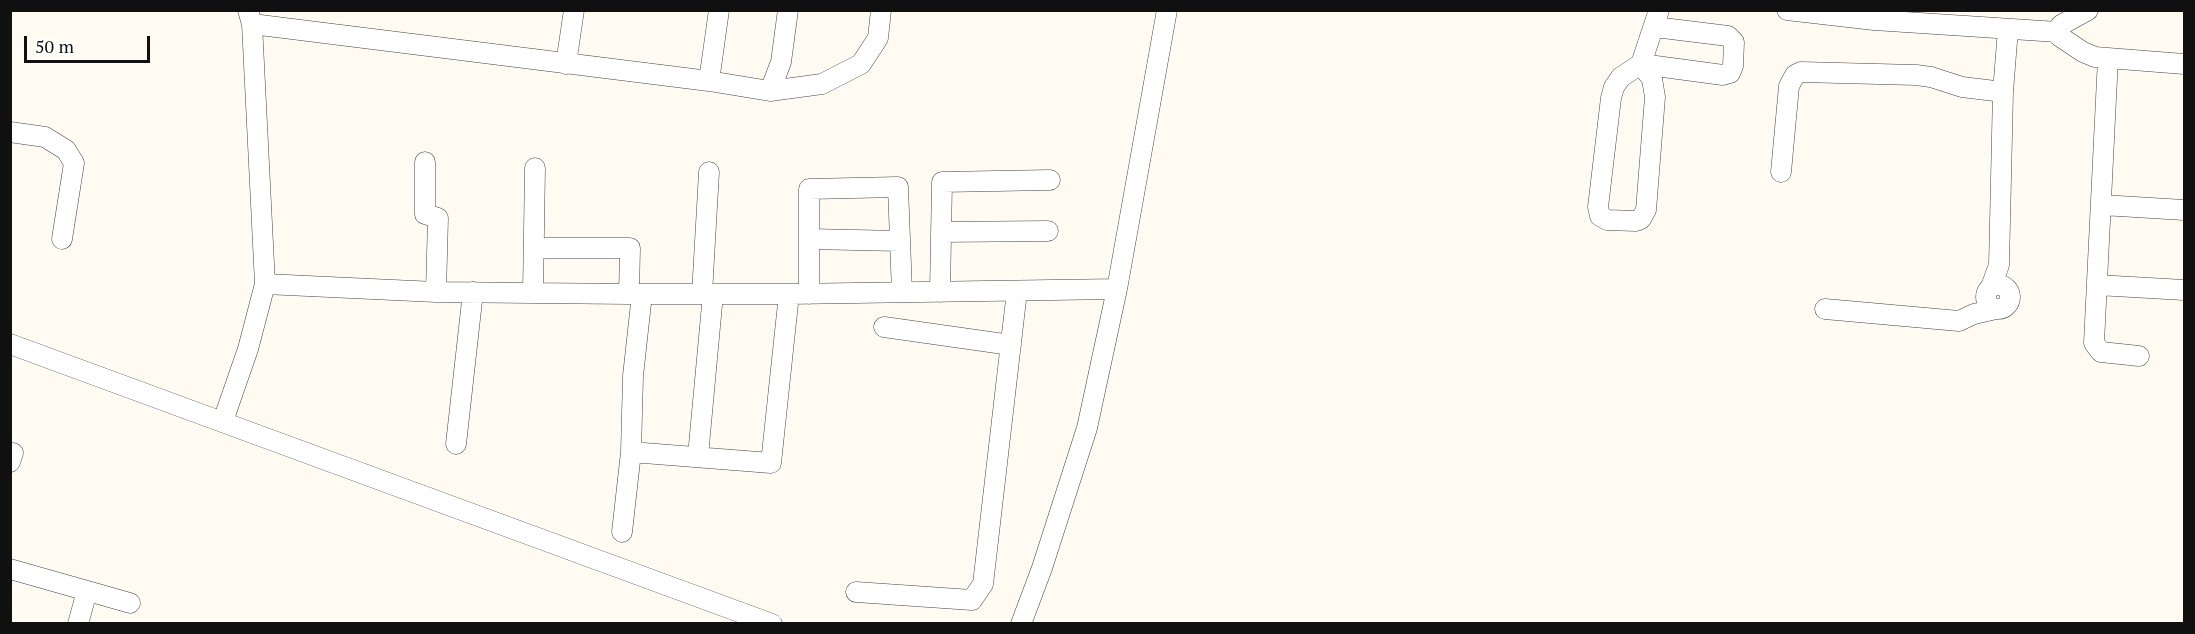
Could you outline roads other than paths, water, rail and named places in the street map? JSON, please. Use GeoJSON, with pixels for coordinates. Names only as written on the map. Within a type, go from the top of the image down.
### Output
{"type":"FeatureCollection","features":[{"type":"Feature","properties":{"kind":"lane"},"geometry":{"type":"LineString","coordinates":[[566,64],[574,10]]}},
{"type":"Feature","properties":{"kind":"lane"},"geometry":{"type":"LineString","coordinates":[[709,81],[719,10]]}},
{"type":"Feature","properties":{"kind":"lane"},"geometry":{"type":"LineString","coordinates":[[770,91],[781,62],[788,10]]}},
{"type":"Feature","properties":{"kind":"lane"},"geometry":{"type":"LineString","coordinates":[[223,421],[248,349],[265,284],[250,17],[566,64],[709,81],[770,91],[822,84],[861,64],[879,38],[880,10]]}},
{"type":"Feature","properties":{"kind":"lane"},"geometry":{"type":"LineString","coordinates":[[1020,624],[1042,568],[1087,428],[1117,289],[1167,10]]}},
{"type":"Feature","properties":{"kind":"lane"},"geometry":{"type":"LineString","coordinates":[[1787,10],[1874,20],[2058,32]]}},
{"type":"Feature","properties":{"kind":"lane"},"geometry":{"type":"LineString","coordinates":[[2058,32],[2061,26],[2088,10]]}},
{"type":"Feature","properties":{"kind":"lane"},"geometry":{"type":"LineString","coordinates":[[1641,64],[1652,79],[1655,97],[1646,210],[1644,215],[1636,221],[1607,220],[1600,216],[1598,207],[1611,98],[1614,87],[1621,77],[1641,64],[1657,19],[1728,36],[1734,46],[1732,70],[1723,75],[1641,64]]}},
{"type":"Feature","properties":{"kind":"lane"},"geometry":{"type":"LineString","coordinates":[[1825,309],[1959,321],[1974,314],[1995,294],[1999,265],[2003,92],[2008,29]]}},
{"type":"Feature","properties":{"kind":"lane"},"geometry":{"type":"LineString","coordinates":[[2058,32],[2062,39],[2095,57],[2184,64]]}},
{"type":"Feature","properties":{"kind":"lane"},"geometry":{"type":"LineString","coordinates":[[2108,58],[2095,347],[2104,353],[2139,356]]}},
{"type":"Feature","properties":{"kind":"lane"},"geometry":{"type":"LineString","coordinates":[[1781,172],[1789,86],[1795,75],[1801,72],[1916,75],[1962,87],[2003,92]]}},
{"type":"Feature","properties":{"kind":"lane"},"geometry":{"type":"LineString","coordinates":[[10,132],[45,137],[66,150],[74,163],[62,239]]}},
{"type":"Feature","properties":{"kind":"lane"},"geometry":{"type":"LineString","coordinates":[[425,162],[425,214],[438,218],[436,292]]}},
{"type":"Feature","properties":{"kind":"lane"},"geometry":{"type":"LineString","coordinates":[[533,293],[535,168]]}},
{"type":"Feature","properties":{"kind":"lane"},"geometry":{"type":"LineString","coordinates":[[698,456],[708,294],[709,172]]}},
{"type":"Feature","properties":{"kind":"lane"},"geometry":{"type":"LineString","coordinates":[[940,292],[942,182],[1050,180]]}},
{"type":"Feature","properties":{"kind":"lane"},"geometry":{"type":"LineString","coordinates":[[809,294],[809,189],[898,187],[902,292]]}},
{"type":"Feature","properties":{"kind":"lane"},"geometry":{"type":"LineString","coordinates":[[2102,205],[2184,210]]}},
{"type":"Feature","properties":{"kind":"lane"},"geometry":{"type":"LineString","coordinates":[[941,232],[1048,231]]}},
{"type":"Feature","properties":{"kind":"lane"},"geometry":{"type":"LineString","coordinates":[[809,239],[900,241]]}},
{"type":"Feature","properties":{"kind":"lane"},"geometry":{"type":"LineString","coordinates":[[534,248],[630,248],[636,294],[631,452],[622,532]]}},
{"type":"Feature","properties":{"kind":"lane"},"geometry":{"type":"LineString","coordinates":[[265,284],[436,292],[636,294],[1117,289]]}},
{"type":"Feature","properties":{"kind":"lane"},"geometry":{"type":"LineString","coordinates":[[2097,285],[2184,290]]}},
{"type":"Feature","properties":{"kind":"lane"},"geometry":{"type":"LineString","coordinates":[[856,592],[972,600],[983,584],[1017,291]]}},
{"type":"Feature","properties":{"kind":"lane"},"geometry":{"type":"LineString","coordinates":[[456,444],[472,292]]}},
{"type":"Feature","properties":{"kind":"lane"},"geometry":{"type":"LineString","coordinates":[[631,452],[771,463],[789,294]]}},
{"type":"Feature","properties":{"kind":"lane"},"geometry":{"type":"LineString","coordinates":[[884,327],[1011,345]]}},
{"type":"Feature","properties":{"kind":"lane"},"geometry":{"type":"LineString","coordinates":[[10,344],[772,624]]}},
{"type":"Feature","properties":{"kind":"lane"},"geometry":{"type":"LineString","coordinates":[[10,569],[130,603]]}},
{"type":"Feature","properties":{"kind":"lane"},"geometry":{"type":"LineString","coordinates":[[78,624],[87,591]]}}]}
